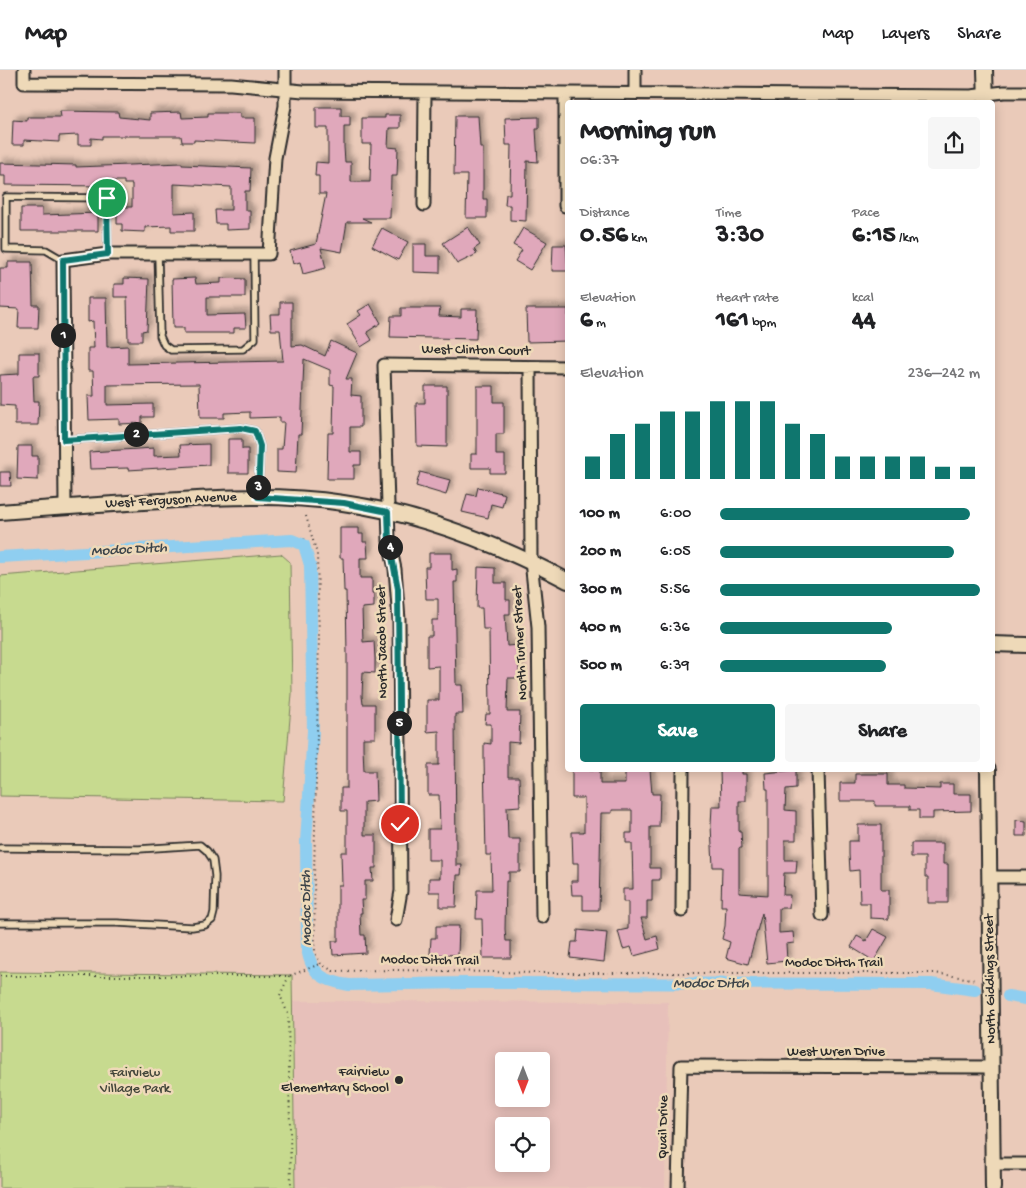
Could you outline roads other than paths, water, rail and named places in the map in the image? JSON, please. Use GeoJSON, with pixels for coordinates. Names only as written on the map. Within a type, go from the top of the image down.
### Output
{"type":"FeatureCollection","features":[{"type":"Feature","properties":{"kind":"street"},"geometry":{"type":"LineString","coordinates":[[24,70],[24,84],[232,84],[303,91],[635,92],[705,98],[845,99],[986,98],[1026,92]]}},
{"type":"Feature","properties":{"kind":"street"},"geometry":{"type":"LineString","coordinates":[[65,507],[63,260],[108,254],[269,254],[275,158],[285,106],[285,70]]}},
{"type":"Feature","properties":{"kind":"street"},"geometry":{"type":"LineString","coordinates":[[635,70],[635,92]]}},
{"type":"Feature","properties":{"kind":"street"},"geometry":{"type":"LineString","coordinates":[[985,70],[986,98]]}},
{"type":"Feature","properties":{"kind":"street"},"geometry":{"type":"LineString","coordinates":[[424,205],[425,92]]}},
{"type":"Feature","properties":{"kind":"street"},"geometry":{"type":"LineString","coordinates":[[565,93],[565,206]]}},
{"type":"Feature","properties":{"kind":"street","name":"West Clinton Court"},"geometry":{"type":"LineString","coordinates":[[384,365],[565,367]]}},
{"type":"Feature","properties":{"kind":"street","name":"North Jacob Street"},"geometry":{"type":"LineString","coordinates":[[384,365],[389,541],[396,576],[399,620],[401,891],[396,920]]}},
{"type":"Feature","properties":{"kind":"street","name":"North Turner Street"},"geometry":{"type":"LineString","coordinates":[[530,367],[531,562],[538,627],[542,917]]}},
{"type":"Feature","properties":{"kind":"street","name":"West Ferguson Avenue"},"geometry":{"type":"LineString","coordinates":[[0,512],[258,497],[344,503],[388,512],[479,539],[565,579]]}},
{"type":"Feature","properties":{"kind":"street"},"geometry":{"type":"LineString","coordinates":[[995,644],[1026,645]]}},
{"type":"Feature","properties":{"kind":"street"},"geometry":{"type":"LineString","coordinates":[[682,911],[683,772]]}},
{"type":"Feature","properties":{"kind":"street"},"geometry":{"type":"LineString","coordinates":[[818,772],[822,915]]}},
{"type":"Feature","properties":{"kind":"street","name":"North Giddings Street"},"geometry":{"type":"LineString","coordinates":[[988,772],[993,1188]]}},
{"type":"Feature","properties":{"kind":"street"},"geometry":{"type":"LineString","coordinates":[[990,877],[1026,876]]}},
{"type":"Feature","properties":{"kind":"street","name":"West Wren Drive"},"geometry":{"type":"LineString","coordinates":[[681,1066],[992,1067]]}},
{"type":"Feature","properties":{"kind":"street","name":"Quail Drive"},"geometry":{"type":"LineString","coordinates":[[678,1188],[681,1066]]}},
{"type":"Feature","properties":{"kind":"street"},"geometry":{"type":"LineString","coordinates":[[992,1164],[1026,1164]]}},
{"type":"Feature","properties":{"kind":"lane"},"geometry":{"type":"LineString","coordinates":[[63,260],[46,250],[6,249],[6,197],[107,198],[108,254]]}},
{"type":"Feature","properties":{"kind":"lane"},"geometry":{"type":"LineString","coordinates":[[158,254],[160,336],[164,345],[171,350],[243,349],[255,339],[254,254]]}},
{"type":"Feature","properties":{"kind":"lane"},"geometry":{"type":"LineString","coordinates":[[64,440],[241,428],[255,431],[260,446],[258,497]]}},
{"type":"Feature","properties":{"kind":"lane"},"geometry":{"type":"LineString","coordinates":[[0,848],[139,849],[200,845],[207,850],[213,860],[214,876],[214,912],[212,920],[205,926],[116,923],[0,923]]}},
{"type":"Feature","properties":{"kind":"waterway","name":"Modoc Ditch"},"geometry":{"type":"LineString","coordinates":[[0,557],[292,540],[304,545],[310,565],[313,731],[306,842],[307,948],[315,971],[326,979],[349,985],[465,983],[931,984],[975,990]]}},
{"type":"Feature","properties":{"kind":"waterway","name":"Modoc Ditch"},"geometry":{"type":"LineString","coordinates":[[301,543],[304,540]]}},
{"type":"Feature","properties":{"kind":"waterway","name":"Modoc Ditch"},"geometry":{"type":"LineString","coordinates":[[1008,996],[1026,999]]}},
{"type":"Feature","properties":{"kind":"place","name":"Fairview Elementary School"},"geometry":{"type":"Point","coordinates":[399,1080]}},
{"type":"Feature","properties":{"kind":"park label","name":"Fairview Village Park"},"geometry":{"type":"Point","coordinates":[135,1082]}}]}
